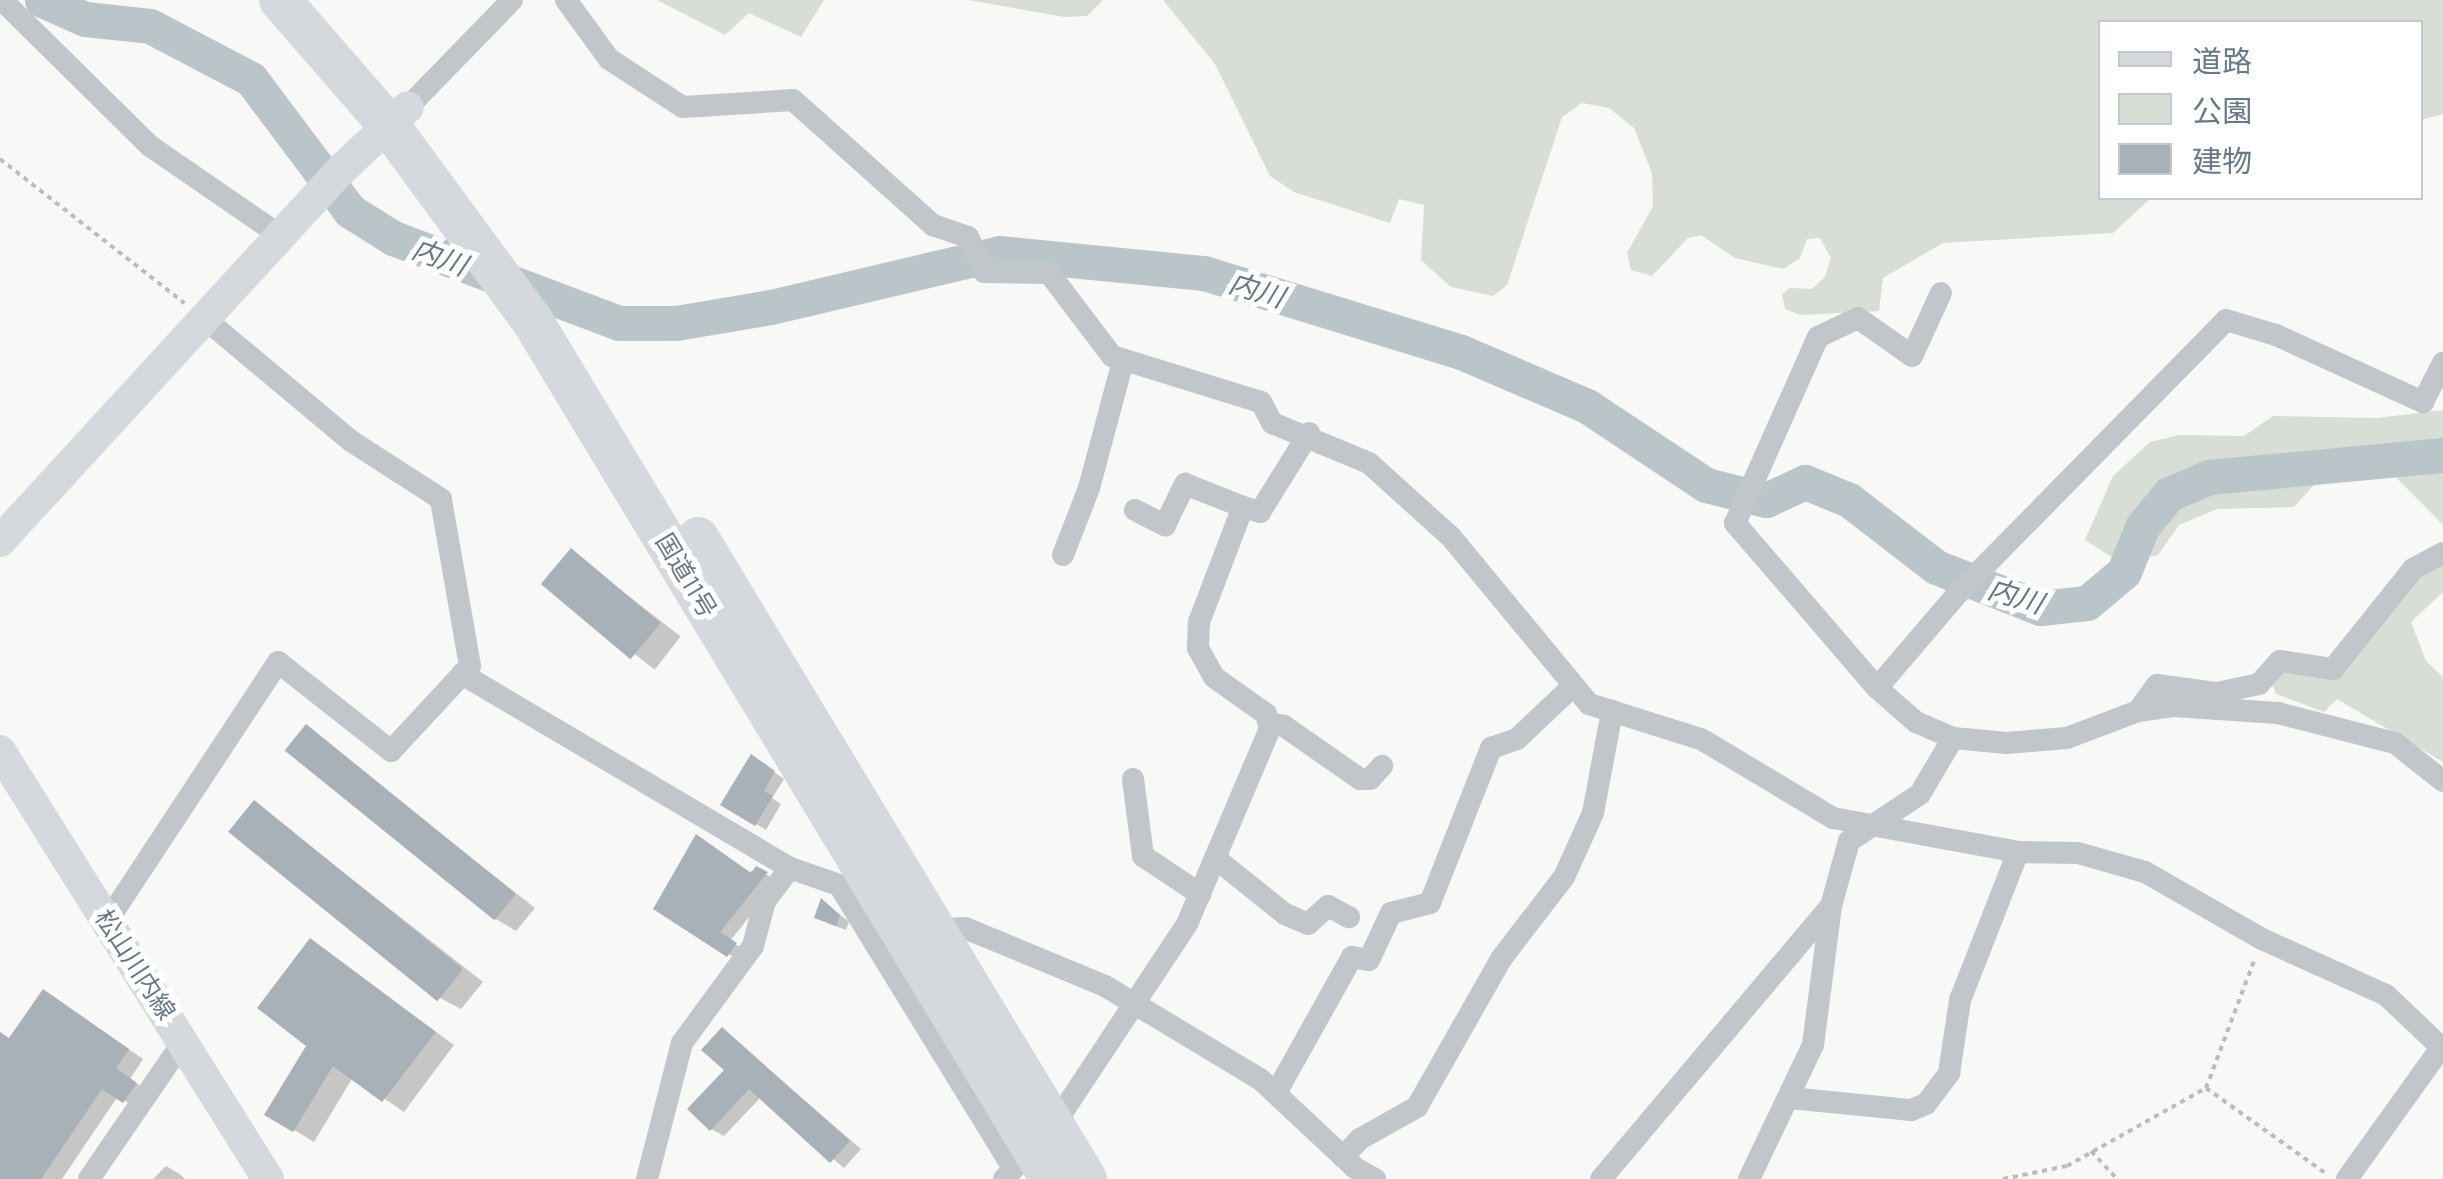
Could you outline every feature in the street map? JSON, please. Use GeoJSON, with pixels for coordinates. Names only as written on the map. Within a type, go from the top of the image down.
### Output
{"type":"FeatureCollection","features":[{"type":"Feature","properties":{"kind":"highway","name":"国道11号"},"geometry":{"type":"LineString","coordinates":[[280,0],[397,115],[516,253],[551,325],[1031,1160],[1086,1179]]}},
{"type":"Feature","properties":{"kind":"highway","name":"国道11号"},"geometry":{"type":"LineString","coordinates":[[316,0],[397,115],[471,233],[551,325],[936,930],[1031,1160]]}},
{"type":"Feature","properties":{"kind":"street"},"geometry":{"type":"LineString","coordinates":[[2,0],[13,18],[150,146],[281,236]]}},
{"type":"Feature","properties":{"kind":"street"},"geometry":{"type":"LineString","coordinates":[[0,541],[340,171],[512,0]]}},
{"type":"Feature","properties":{"kind":"street"},"geometry":{"type":"LineString","coordinates":[[566,0],[610,59],[683,107],[793,100],[933,225],[968,237],[984,272],[1049,273],[1112,356],[1261,402],[1272,424],[1309,433],[1369,463],[1451,537],[1589,704],[1701,739],[1795,800],[1866,826],[2018,852],[2078,853],[2145,872],[2262,939],[2386,995],[2442,1047],[2348,1179]]}},
{"type":"Feature","properties":{"kind":"street"},"geometry":{"type":"LineString","coordinates":[[1941,293],[1912,356],[1858,318],[1818,336],[1735,523],[1877,688],[1916,722],[1953,738],[2067,738],[2138,711],[2174,706],[2278,713],[2360,729],[2394,743],[2443,780]]}},
{"type":"Feature","properties":{"kind":"street"},"geometry":{"type":"LineString","coordinates":[[108,920],[278,662],[390,750],[470,666],[441,499],[351,441],[204,318]]}},
{"type":"Feature","properties":{"kind":"street"},"geometry":{"type":"LineString","coordinates":[[1877,688],[1958,592],[2226,320],[2276,335],[2423,402],[2443,363]]}},
{"type":"Feature","properties":{"kind":"street"},"geometry":{"type":"LineString","coordinates":[[1063,555],[1089,488],[1123,361]]}},
{"type":"Feature","properties":{"kind":"street"},"geometry":{"type":"LineString","coordinates":[[1135,510],[1164,525],[1185,484],[1260,512],[1309,433]]}},
{"type":"Feature","properties":{"kind":"street"},"geometry":{"type":"LineString","coordinates":[[1243,507],[1199,622],[1198,648],[1214,677],[1242,693],[1269,723],[1284,726],[1360,778],[1370,779],[1382,766]]}},
{"type":"Feature","properties":{"kind":"street"},"geometry":{"type":"LineString","coordinates":[[2138,711],[2158,686],[2217,693],[2258,684],[2280,661],[2333,668],[2413,569],[2443,553]]}},
{"type":"Feature","properties":{"kind":"street"},"geometry":{"type":"LineString","coordinates":[[462,674],[790,868],[839,886],[1031,1160],[1135,1004],[1200,894],[1269,723]]}},
{"type":"Feature","properties":{"kind":"street"},"geometry":{"type":"LineString","coordinates":[[1276,1093],[1352,958],[1369,960],[1391,913],[1430,903],[1491,748],[1517,739],[1572,687]]}},
{"type":"Feature","properties":{"kind":"street"},"geometry":{"type":"LineString","coordinates":[[1343,1157],[1360,1139],[1418,1107],[1501,959],[1564,877],[1592,813],[1612,711]]}},
{"type":"Feature","properties":{"kind":"street"},"geometry":{"type":"LineString","coordinates":[[1749,1179],[1813,1045],[1831,906],[1849,840],[1866,826],[1898,813],[1920,794],[1953,738]]}},
{"type":"Feature","properties":{"kind":"street","name":"松山川内線"},"geometry":{"type":"LineString","coordinates":[[0,751],[185,1039],[268,1179]]}},
{"type":"Feature","properties":{"kind":"street"},"geometry":{"type":"LineString","coordinates":[[1133,779],[1143,856],[1200,894]]}},
{"type":"Feature","properties":{"kind":"street"},"geometry":{"type":"LineString","coordinates":[[1790,1098],[1911,1110],[1926,1104],[1949,1073],[1960,1000],[2018,852]]}},
{"type":"Feature","properties":{"kind":"street"},"geometry":{"type":"LineString","coordinates":[[1215,858],[1285,914],[1308,924],[1328,906],[1350,918]]}},
{"type":"Feature","properties":{"kind":"street"},"geometry":{"type":"LineString","coordinates":[[648,1179],[682,1043],[753,946],[765,901],[790,868]]}},
{"type":"Feature","properties":{"kind":"street"},"geometry":{"type":"LineString","coordinates":[[1600,1179],[1831,906]]}},
{"type":"Feature","properties":{"kind":"street"},"geometry":{"type":"LineString","coordinates":[[936,930],[966,928],[1135,1004],[1276,1093],[1343,1157],[1375,1179]]}},
{"type":"Feature","properties":{"kind":"street"},"geometry":{"type":"LineString","coordinates":[[89,1179],[185,1039]]}},
{"type":"Feature","properties":{"kind":"path"},"geometry":{"type":"LineString","coordinates":[[0,159],[204,318]]}},
{"type":"Feature","properties":{"kind":"path"},"geometry":{"type":"LineString","coordinates":[[2002,1179],[2067,1166],[2206,1088],[2262,939]]}},
{"type":"Feature","properties":{"kind":"path"},"geometry":{"type":"LineString","coordinates":[[2206,1088],[2334,1179]]}},
{"type":"Feature","properties":{"kind":"path"},"geometry":{"type":"LineString","coordinates":[[2090,1151],[2117,1179]]}},
{"type":"Feature","properties":{"kind":"green space"},"geometry":{"type":"Polygon","coordinates":[[[657,0],[824,0],[801,37],[749,13],[725,35],[657,0]]]}},
{"type":"Feature","properties":{"kind":"green space"},"geometry":{"type":"Polygon","coordinates":[[[968,0],[1103,0],[1087,16],[1064,17],[968,0]]]}},
{"type":"Feature","properties":{"kind":"green space"},"geometry":{"type":"Polygon","coordinates":[[[1163,0],[2443,0],[2443,114],[2423,119],[2423,20],[2098,20],[2098,200],[2149,200],[2113,233],[1943,243],[1883,278],[1879,311],[1800,315],[1785,309],[1782,294],[1790,288],[1812,289],[1825,277],[1831,258],[1820,238],[1807,239],[1800,258],[1783,269],[1735,258],[1701,235],[1688,238],[1652,276],[1631,270],[1627,253],[1653,206],[1652,173],[1634,128],[1609,108],[1582,103],[1562,117],[1507,285],[1493,296],[1451,287],[1421,260],[1424,205],[1399,199],[1390,223],[1294,192],[1270,176],[1215,64],[1163,0]]]}},
{"type":"Feature","properties":{"kind":"green space"},"geometry":{"type":"Polygon","coordinates":[[[2443,410],[2443,525],[2368,449],[2344,452],[2294,507],[2217,509],[2179,525],[2158,555],[2119,562],[2085,540],[2113,476],[2150,442],[2179,435],[2244,436],[2273,416],[2377,418],[2443,410]]]}},
{"type":"Feature","properties":{"kind":"green space"},"geometry":{"type":"Polygon","coordinates":[[[2443,550],[2443,592],[2411,622],[2426,661],[2443,677],[2443,762],[2337,699],[2324,712],[2276,694],[2271,681],[2283,670],[2337,674],[2443,550]]]}},
{"type":"Feature","properties":{"kind":"building"},"geometry":{"type":"Polygon","coordinates":[[[571,548],[661,623],[630,659],[541,584],[571,548]]]}},
{"type":"Feature","properties":{"kind":"building"},"geometry":{"type":"Polygon","coordinates":[[[306,724],[516,894],[494,920],[285,750],[306,724]]]}},
{"type":"Feature","properties":{"kind":"building"},"geometry":{"type":"Polygon","coordinates":[[[751,754],[775,771],[764,791],[773,796],[755,826],[720,805],[751,754]]]}},
{"type":"Feature","properties":{"kind":"building"},"geometry":{"type":"Polygon","coordinates":[[[254,800],[463,969],[437,1001],[228,832],[254,800]]]}},
{"type":"Feature","properties":{"kind":"building"},"geometry":{"type":"Polygon","coordinates":[[[696,834],[751,873],[756,866],[768,872],[720,932],[737,943],[727,957],[653,909],[696,834]]]}},
{"type":"Feature","properties":{"kind":"building"},"geometry":{"type":"Polygon","coordinates":[[[821,898],[840,915],[836,926],[814,918],[821,898]]]}},
{"type":"Feature","properties":{"kind":"building"},"geometry":{"type":"Polygon","coordinates":[[[310,938],[436,1032],[382,1102],[333,1066],[293,1132],[264,1115],[306,1046],[257,1008],[310,938]]]}},
{"type":"Feature","properties":{"kind":"building"},"geometry":{"type":"Polygon","coordinates":[[[43,989],[129,1049],[116,1068],[137,1083],[123,1103],[102,1089],[41,1179],[0,1179],[0,1032],[9,1038],[43,989]]]}},
{"type":"Feature","properties":{"kind":"building"},"geometry":{"type":"Polygon","coordinates":[[[722,1027],[850,1141],[830,1163],[749,1089],[710,1131],[687,1109],[724,1070],[701,1050],[722,1027]]]}},
{"type":"Feature","properties":{"kind":"waterway","name":"内川"},"geometry":{"type":"LineString","coordinates":[[42,0],[85,19],[150,26],[251,79],[350,211],[393,238],[619,323],[676,323],[771,307],[999,253],[1204,273],[1461,352],[1587,406],[1706,485],[1766,500],[1805,482],[1849,500],[1936,567],[2040,608],[2087,603],[2124,572],[2142,527],[2169,494],[2209,477],[2443,455]]}}]}
